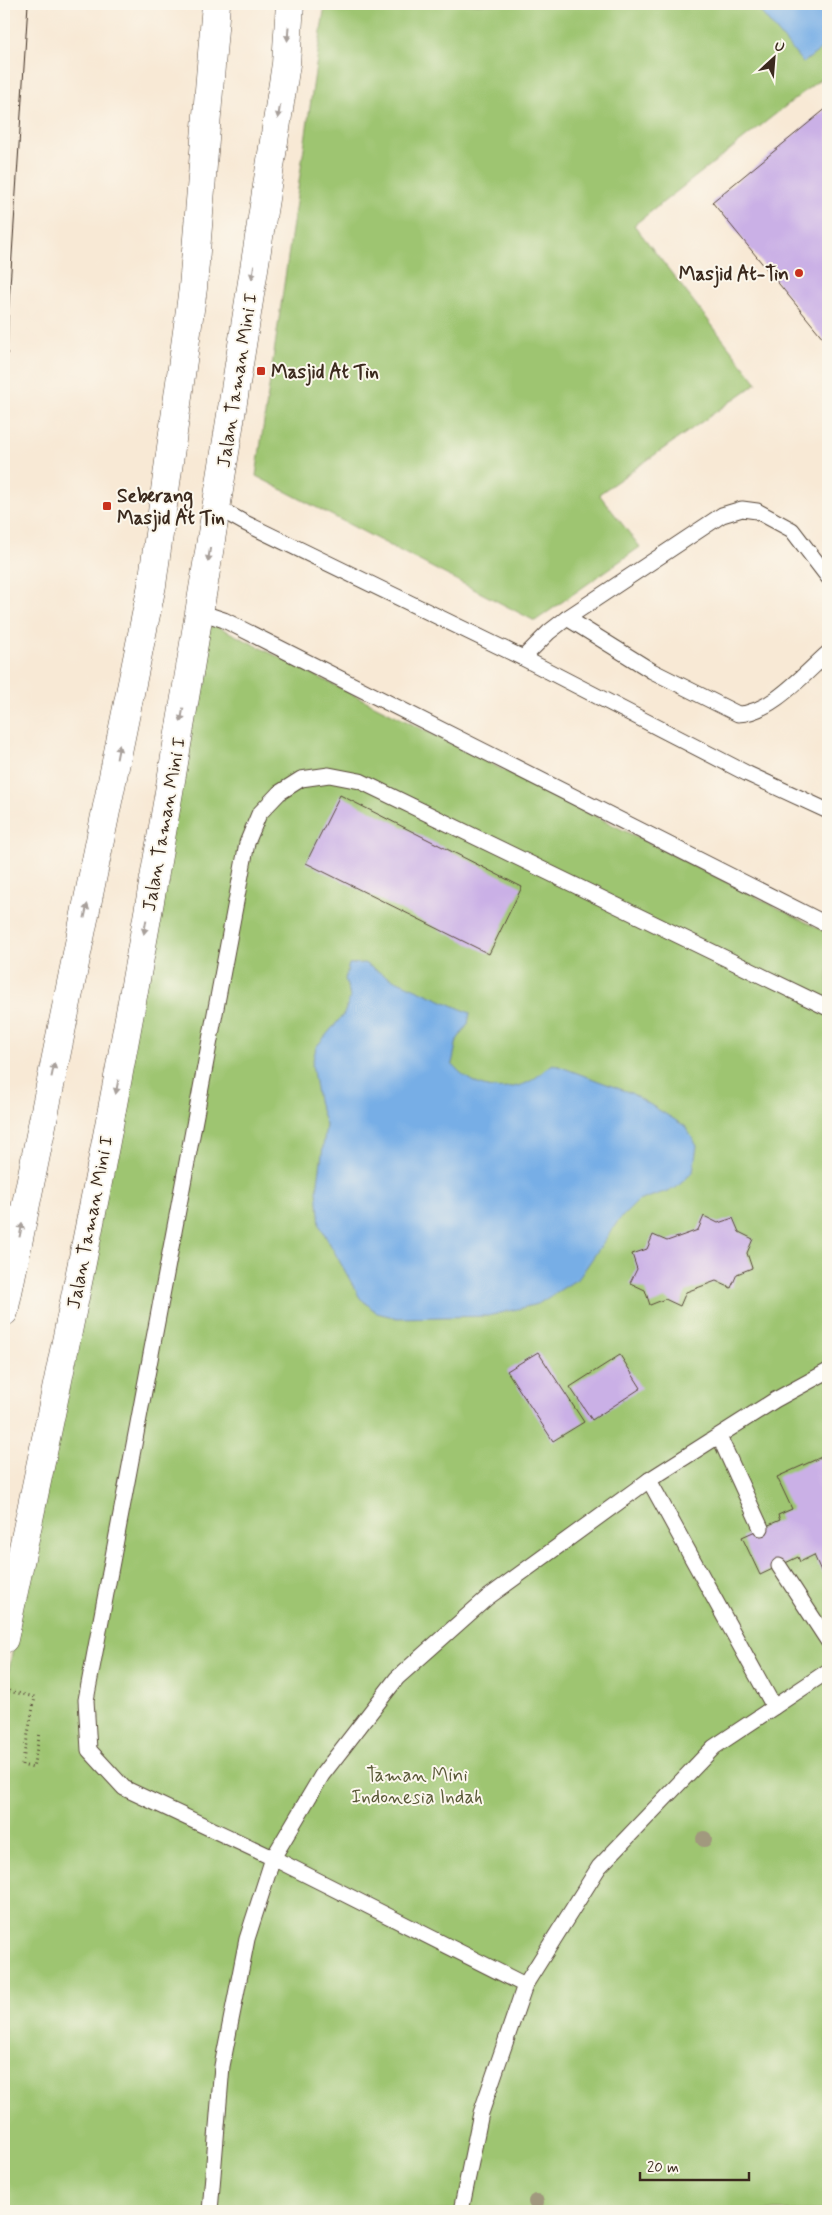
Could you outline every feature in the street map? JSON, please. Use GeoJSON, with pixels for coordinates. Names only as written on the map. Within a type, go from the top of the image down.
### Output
{"type":"FeatureCollection","features":[{"type":"Feature","properties":{"kind":"main road"},"geometry":{"type":"LineString","coordinates":[[4,1312],[152,584],[193,288],[216,4]]}},
{"type":"Feature","properties":{"kind":"main road","name":"Jalan Taman Mini I"},"geometry":{"type":"LineString","coordinates":[[4,1639],[116,1089],[200,612],[286,64],[290,4]]}},
{"type":"Feature","properties":{"kind":"lane"},"geometry":{"type":"LineString","coordinates":[[216,507],[243,522],[522,658],[748,774],[828,811]]}},
{"type":"Feature","properties":{"kind":"lane"},"geometry":{"type":"LineString","coordinates":[[522,658],[549,632],[568,618],[722,515],[742,509],[757,511],[792,530],[828,577]]}},
{"type":"Feature","properties":{"kind":"lane"},"geometry":{"type":"LineString","coordinates":[[200,612],[224,620],[828,925]]}},
{"type":"Feature","properties":{"kind":"lane"},"geometry":{"type":"LineString","coordinates":[[568,618],[652,671],[738,714],[749,714],[766,707],[828,653]]}},
{"type":"Feature","properties":{"kind":"lane"},"geometry":{"type":"LineString","coordinates":[[525,1985],[273,1858],[124,1788],[89,1750],[86,1700],[248,843],[259,814],[279,793],[301,779],[329,775],[360,781],[828,1008]]}},
{"type":"Feature","properties":{"kind":"lane"},"geometry":{"type":"LineString","coordinates":[[210,2211],[222,2066],[247,1939],[273,1858],[322,1775],[397,1678],[487,1598],[649,1480],[775,1400],[828,1371]]}},
{"type":"Feature","properties":{"kind":"lane"},"geometry":{"type":"LineString","coordinates":[[719,1436],[760,1528]]}},
{"type":"Feature","properties":{"kind":"lane"},"geometry":{"type":"LineString","coordinates":[[649,1480],[774,1707]]}},
{"type":"Feature","properties":{"kind":"lane"},"geometry":{"type":"LineString","coordinates":[[779,1566],[828,1641]]}},
{"type":"Feature","properties":{"kind":"lane"},"geometry":{"type":"LineString","coordinates":[[461,2211],[481,2113],[525,1985],[599,1867],[714,1747],[828,1671]]}},
{"type":"Feature","properties":{"kind":"path"},"geometry":{"type":"LineString","coordinates":[[4,1690],[35,1697],[22,1765],[33,1768],[40,1733]]}},
{"type":"Feature","properties":{"kind":"green space"},"geometry":{"type":"Polygon","coordinates":[[[325,4],[828,4],[828,73],[634,225],[757,383],[599,494],[640,547],[535,621],[256,476],[325,4]]]}},
{"type":"Feature","properties":{"kind":"green space","name":"Taman Mini Indonesia Indah"},"geometry":{"type":"Polygon","coordinates":[[[209,622],[828,933],[828,2211],[4,2211],[4,1694],[83,1298],[209,622]]]}},
{"type":"Feature","properties":{"kind":"water"},"geometry":{"type":"Polygon","coordinates":[[[754,4],[828,4],[828,44],[803,63],[754,4]]]}},
{"type":"Feature","properties":{"kind":"water"},"geometry":{"type":"Polygon","coordinates":[[[364,963],[384,975],[470,1013],[468,1024],[457,1040],[452,1064],[468,1078],[476,1083],[494,1088],[513,1087],[531,1080],[553,1064],[631,1093],[685,1126],[697,1146],[693,1172],[676,1188],[638,1201],[618,1221],[579,1278],[538,1304],[488,1316],[397,1318],[377,1313],[360,1298],[320,1226],[317,1190],[326,1125],[318,1101],[312,1065],[316,1047],[344,1014],[350,997],[345,979],[349,964],[364,963]]]}},
{"type":"Feature","properties":{"kind":"building","name":"Masjid At-Tin"},"geometry":{"type":"Polygon","coordinates":[[[828,107],[828,344],[712,202],[828,107]]]}},
{"type":"Feature","properties":{"kind":"building"},"geometry":{"type":"Polygon","coordinates":[[[340,795],[522,887],[489,954],[306,863],[340,795]]]}},
{"type":"Feature","properties":{"kind":"building"},"geometry":{"type":"Polygon","coordinates":[[[704,1216],[718,1223],[733,1218],[739,1232],[753,1239],[747,1253],[752,1268],[737,1274],[731,1288],[716,1281],[686,1292],[680,1306],[665,1299],[650,1305],[645,1290],[630,1283],[637,1269],[632,1254],[647,1249],[653,1235],[667,1241],[698,1230],[704,1216]]]}},
{"type":"Feature","properties":{"kind":"building"},"geometry":{"type":"Polygon","coordinates":[[[538,1352],[584,1422],[553,1441],[507,1371],[538,1352]]]}},
{"type":"Feature","properties":{"kind":"building"},"geometry":{"type":"Polygon","coordinates":[[[620,1355],[641,1388],[592,1420],[570,1387],[620,1355]]]}},
{"type":"Feature","properties":{"kind":"building"},"geometry":{"type":"Polygon","coordinates":[[[828,1454],[828,1587],[814,1555],[800,1562],[798,1557],[760,1575],[742,1537],[780,1520],[778,1515],[792,1509],[777,1477],[828,1454]]]}},
{"type":"Feature","properties":{"kind":"tram line"},"geometry":{"type":"LineString","coordinates":[[4,49],[7,4]]}},
{"type":"Feature","properties":{"kind":"tram line"},"geometry":{"type":"LineString","coordinates":[[4,545],[8,318],[28,4]]}},
{"type":"Feature","properties":{"kind":"place","name":"Masjid At-Tin"},"geometry":{"type":"Point","coordinates":[799,273]}},
{"type":"Feature","properties":{"kind":"place","name":"Masjid At Tin"},"geometry":{"type":"Point","coordinates":[261,371]}},
{"type":"Feature","properties":{"kind":"place","name":"Seberang Masjid At Tin"},"geometry":{"type":"Point","coordinates":[107,506]}}]}
